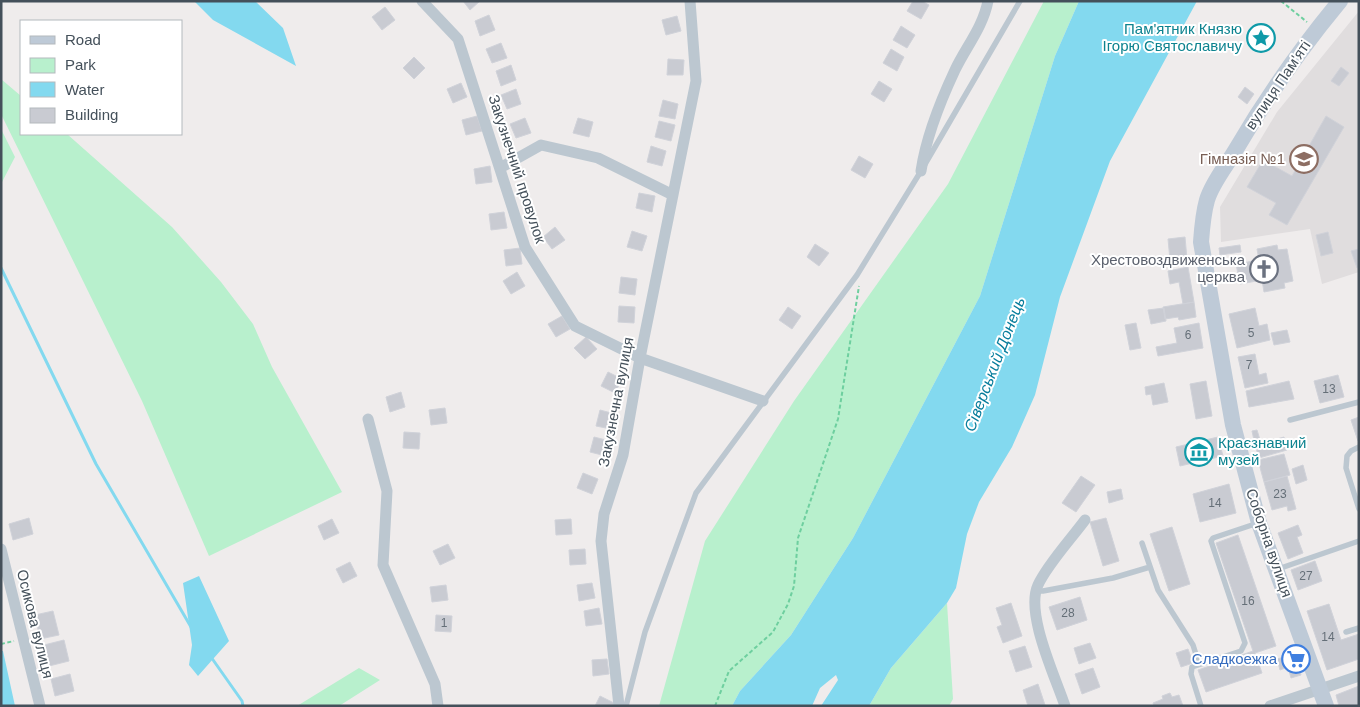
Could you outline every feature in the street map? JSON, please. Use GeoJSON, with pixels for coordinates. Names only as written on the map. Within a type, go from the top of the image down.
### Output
{"type":"FeatureCollection","features":[{"type":"Feature","properties":{"kind":"street","name":"Закузнечний провулок"},"geometry":{"type":"LineString","coordinates":[[422,1],[458,39],[525,247],[575,326],[640,358],[763,401]]}},
{"type":"Feature","properties":{"kind":"street","name":"Закузнечна вулиця"},"geometry":{"type":"LineString","coordinates":[[619,706],[601,541],[604,514],[623,455],[640,358],[696,81],[690,1]]}},
{"type":"Feature","properties":{"kind":"street"},"geometry":{"type":"LineString","coordinates":[[921,171],[925,145],[955,70],[981,25],[988,1]]}},
{"type":"Feature","properties":{"kind":"street","name":"вулиця Пам'яті"},"geometry":{"type":"LineString","coordinates":[[1208,199],[1254,119],[1317,29],[1340,1]]}},
{"type":"Feature","properties":{"kind":"street"},"geometry":{"type":"LineString","coordinates":[[500,168],[540,145],[598,158],[673,195]]}},
{"type":"Feature","properties":{"kind":"street","name":"Соборна вулиця"},"geometry":{"type":"LineString","coordinates":[[1208,199],[1201,242],[1233,426],[1259,523],[1326,706]]}},
{"type":"Feature","properties":{"kind":"street"},"geometry":{"type":"LineString","coordinates":[[368,419],[387,491],[384,565],[435,684],[438,706]]}},
{"type":"Feature","properties":{"kind":"street"},"geometry":{"type":"LineString","coordinates":[[1065,706],[1033,610],[1038,584],[1085,520]]}},
{"type":"Feature","properties":{"kind":"street","name":"Осикова вулиця"},"geometry":{"type":"LineString","coordinates":[[1,549],[40,706]]}},
{"type":"Feature","properties":{"kind":"street"},"geometry":{"type":"LineString","coordinates":[[1270,706],[1359,676]]}},
{"type":"Feature","properties":{"kind":"lane"},"geometry":{"type":"LineString","coordinates":[[626,706],[645,632],[696,493],[857,275],[921,171],[1020,1]]}},
{"type":"Feature","properties":{"kind":"lane"},"geometry":{"type":"LineString","coordinates":[[1290,420],[1359,402]]}},
{"type":"Feature","properties":{"kind":"lane"},"geometry":{"type":"LineString","coordinates":[[1359,447],[1351,451],[1346,463],[1359,509]]}},
{"type":"Feature","properties":{"kind":"lane"},"geometry":{"type":"LineString","coordinates":[[1202,706],[1190,670],[1192,667],[1241,651],[1245,643],[1211,541],[1213,538],[1259,523]]}},
{"type":"Feature","properties":{"kind":"lane"},"geometry":{"type":"LineString","coordinates":[[1276,569],[1359,541]]}},
{"type":"Feature","properties":{"kind":"lane"},"geometry":{"type":"LineString","coordinates":[[1142,543],[1158,590],[1193,645],[1199,664]]}},
{"type":"Feature","properties":{"kind":"lane"},"geometry":{"type":"LineString","coordinates":[[1036,591],[1043,592],[1113,578],[1150,567]]}},
{"type":"Feature","properties":{"kind":"lane"},"geometry":{"type":"LineString","coordinates":[[1346,632],[1359,628]]}},
{"type":"Feature","properties":{"kind":"path"},"geometry":{"type":"LineString","coordinates":[[1282,1],[1317,29]]}},
{"type":"Feature","properties":{"kind":"path"},"geometry":{"type":"LineString","coordinates":[[715,706],[729,671],[773,632],[788,604],[794,586],[798,538],[838,419],[860,280],[857,275]]}},
{"type":"Feature","properties":{"kind":"shaded area","name":"Гімназія №1"},"geometry":{"type":"Polygon","coordinates":[[[1359,11],[1359,272],[1322,284],[1310,229],[1221,242],[1220,207],[1277,112],[1359,11]]]}},
{"type":"Feature","properties":{"kind":"green space"},"geometry":{"type":"Polygon","coordinates":[[[1044,1],[1079,1],[1055,56],[980,296],[853,538],[791,635],[740,691],[732,706],[659,706],[705,541],[794,401],[948,184],[1044,1]]]}},
{"type":"Feature","properties":{"kind":"green space"},"geometry":{"type":"Polygon","coordinates":[[[1,79],[20,95],[20,135],[68,135],[172,227],[221,282],[253,324],[272,367],[342,492],[209,556],[142,401],[1,114],[1,79]]]}},
{"type":"Feature","properties":{"kind":"green space"},"geometry":{"type":"Polygon","coordinates":[[[1,129],[15,157],[1,184],[1,129]]]}},
{"type":"Feature","properties":{"kind":"green space"},"geometry":{"type":"Polygon","coordinates":[[[947,603],[953,699],[949,706],[869,706],[891,668],[947,603]]]}},
{"type":"Feature","properties":{"kind":"green space"},"geometry":{"type":"Polygon","coordinates":[[[359,668],[380,680],[339,706],[297,706],[359,668]]]}},
{"type":"Feature","properties":{"kind":"water"},"geometry":{"type":"Polygon","coordinates":[[[194,1],[255,1],[283,28],[296,66],[213,20],[194,1]]]}},
{"type":"Feature","properties":{"kind":"water","name":"Сіверський Донець"},"geometry":{"type":"Polygon","coordinates":[[[1079,1],[1197,1],[1110,161],[1060,297],[1035,395],[1012,447],[979,502],[967,534],[956,588],[947,603],[891,668],[869,706],[821,706],[838,680],[836,675],[820,688],[812,706],[732,706],[740,691],[791,635],[853,538],[980,296],[1055,56],[1079,1]]]}},
{"type":"Feature","properties":{"kind":"water"},"geometry":{"type":"Polygon","coordinates":[[[199,576],[229,641],[198,676],[189,665],[192,645],[183,583],[199,576]]]}},
{"type":"Feature","properties":{"kind":"water"},"geometry":{"type":"Polygon","coordinates":[[[1,651],[3,651],[15,706],[1,706],[1,651]]]}},
{"type":"Feature","properties":{"kind":"building"},"geometry":{"type":"Polygon","coordinates":[[[463,1],[480,1],[470,10],[463,1]]]}},
{"type":"Feature","properties":{"kind":"building"},"geometry":{"type":"Polygon","coordinates":[[[913,1],[922,1],[929,5],[921,19],[907,11],[913,1]]]}},
{"type":"Feature","properties":{"kind":"building"},"geometry":{"type":"Polygon","coordinates":[[[385,7],[395,20],[382,30],[372,17],[385,7]]]}},
{"type":"Feature","properties":{"kind":"building"},"geometry":{"type":"Polygon","coordinates":[[[489,15],[495,30],[480,36],[475,21],[489,15]]]}},
{"type":"Feature","properties":{"kind":"building"},"geometry":{"type":"Polygon","coordinates":[[[677,16],[681,31],[666,35],[662,20],[677,16]]]}},
{"type":"Feature","properties":{"kind":"building"},"geometry":{"type":"Polygon","coordinates":[[[901,26],[915,35],[907,48],[893,40],[901,26]]]}},
{"type":"Feature","properties":{"kind":"building"},"geometry":{"type":"Polygon","coordinates":[[[501,43],[507,58],[492,63],[486,49],[501,43]]]}},
{"type":"Feature","properties":{"kind":"building"},"geometry":{"type":"Polygon","coordinates":[[[891,49],[904,57],[897,71],[883,63],[891,49]]]}},
{"type":"Feature","properties":{"kind":"building"},"geometry":{"type":"Polygon","coordinates":[[[414,57],[425,68],[414,79],[403,68],[414,57]]]}},
{"type":"Feature","properties":{"kind":"building"},"geometry":{"type":"Polygon","coordinates":[[[668,59],[684,60],[683,75],[667,75],[668,59]]]}},
{"type":"Feature","properties":{"kind":"building"},"geometry":{"type":"Polygon","coordinates":[[[511,65],[516,80],[501,86],[496,71],[511,65]]]}},
{"type":"Feature","properties":{"kind":"building"},"geometry":{"type":"Polygon","coordinates":[[[1341,67],[1349,73],[1339,86],[1331,81],[1341,67]]]}},
{"type":"Feature","properties":{"kind":"building"},"geometry":{"type":"Polygon","coordinates":[[[879,81],[892,89],[884,102],[871,94],[879,81]]]}},
{"type":"Feature","properties":{"kind":"building"},"geometry":{"type":"Polygon","coordinates":[[[461,83],[467,97],[453,103],[447,89],[461,83]]]}},
{"type":"Feature","properties":{"kind":"building"},"geometry":{"type":"Polygon","coordinates":[[[1245,87],[1254,94],[1247,104],[1238,97],[1245,87]]]}},
{"type":"Feature","properties":{"kind":"building"},"geometry":{"type":"Polygon","coordinates":[[[516,89],[521,104],[507,109],[501,95],[516,89]]]}},
{"type":"Feature","properties":{"kind":"building"},"geometry":{"type":"Polygon","coordinates":[[[663,100],[678,104],[675,119],[659,116],[663,100]]]}},
{"type":"Feature","properties":{"kind":"building"},"geometry":{"type":"Polygon","coordinates":[[[477,116],[482,131],[466,135],[462,120],[477,116]]]}},
{"type":"Feature","properties":{"kind":"building"},"geometry":{"type":"Polygon","coordinates":[[[1326,116],[1344,127],[1287,225],[1269,215],[1276,203],[1247,187],[1263,160],[1292,176],[1326,116]]]}},
{"type":"Feature","properties":{"kind":"building"},"geometry":{"type":"Polygon","coordinates":[[[525,118],[531,133],[516,138],[510,124],[525,118]]]}},
{"type":"Feature","properties":{"kind":"building"},"geometry":{"type":"Polygon","coordinates":[[[578,118],[593,122],[589,137],[573,133],[578,118]]]}},
{"type":"Feature","properties":{"kind":"building"},"geometry":{"type":"Polygon","coordinates":[[[659,121],[675,125],[671,141],[655,137],[659,121]]]}},
{"type":"Feature","properties":{"kind":"building"},"geometry":{"type":"Polygon","coordinates":[[[651,146],[666,151],[662,166],[647,162],[651,146]]]}},
{"type":"Feature","properties":{"kind":"building"},"geometry":{"type":"Polygon","coordinates":[[[859,156],[873,164],[865,178],[851,170],[859,156]]]}},
{"type":"Feature","properties":{"kind":"building"},"geometry":{"type":"Polygon","coordinates":[[[490,166],[492,182],[476,184],[474,169],[490,166]]]}},
{"type":"Feature","properties":{"kind":"building"},"geometry":{"type":"Polygon","coordinates":[[[639,193],[655,196],[652,212],[636,208],[639,193]]]}},
{"type":"Feature","properties":{"kind":"building"},"geometry":{"type":"Polygon","coordinates":[[[504,212],[507,228],[491,230],[489,214],[504,212]]]}},
{"type":"Feature","properties":{"kind":"building"},"geometry":{"type":"Polygon","coordinates":[[[555,227],[565,240],[552,249],[543,237],[555,227]]]}},
{"type":"Feature","properties":{"kind":"building"},"geometry":{"type":"Polygon","coordinates":[[[632,231],[647,236],[642,251],[627,247],[632,231]]]}},
{"type":"Feature","properties":{"kind":"building"},"geometry":{"type":"Polygon","coordinates":[[[1328,232],[1333,253],[1321,256],[1316,235],[1328,232]]]}},
{"type":"Feature","properties":{"kind":"building"},"geometry":{"type":"Polygon","coordinates":[[[1185,237],[1187,259],[1170,260],[1168,239],[1185,237]]]}},
{"type":"Feature","properties":{"kind":"building"},"geometry":{"type":"Polygon","coordinates":[[[815,244],[829,253],[819,266],[807,257],[815,244]]]}},
{"type":"Feature","properties":{"kind":"building"},"geometry":{"type":"Polygon","coordinates":[[[1240,245],[1241,252],[1220,255],[1219,248],[1240,245]]]}},
{"type":"Feature","properties":{"kind":"building","name":"Хрестовоздвиженська церква"},"geometry":{"type":"Polygon","coordinates":[[[1277,245],[1278,250],[1287,249],[1293,281],[1284,283],[1285,288],[1264,292],[1262,280],[1240,284],[1236,264],[1259,260],[1257,249],[1277,245]]]}},
{"type":"Feature","properties":{"kind":"building"},"geometry":{"type":"Polygon","coordinates":[[[520,248],[522,264],[506,266],[504,250],[520,248]]]}},
{"type":"Feature","properties":{"kind":"building"},"geometry":{"type":"Polygon","coordinates":[[[1359,249],[1359,267],[1357,268],[1351,251],[1359,249]]]}},
{"type":"Feature","properties":{"kind":"building"},"geometry":{"type":"Polygon","coordinates":[[[1188,267],[1194,302],[1183,304],[1179,282],[1170,284],[1168,271],[1188,267]]]}},
{"type":"Feature","properties":{"kind":"building"},"geometry":{"type":"Polygon","coordinates":[[[517,272],[525,286],[511,294],[503,281],[517,272]]]}},
{"type":"Feature","properties":{"kind":"building"},"geometry":{"type":"Polygon","coordinates":[[[621,277],[637,279],[635,295],[619,293],[621,277]]]}},
{"type":"Feature","properties":{"kind":"building"},"geometry":{"type":"Polygon","coordinates":[[[1194,302],[1196,317],[1179,320],[1178,317],[1165,319],[1163,307],[1194,302]]]}},
{"type":"Feature","properties":{"kind":"building"},"geometry":{"type":"Polygon","coordinates":[[[619,306],[635,307],[634,323],[618,322],[619,306]]]}},
{"type":"Feature","properties":{"kind":"building"},"geometry":{"type":"Polygon","coordinates":[[[788,307],[801,316],[792,329],[779,320],[788,307]]]}},
{"type":"Feature","properties":{"kind":"building"},"geometry":{"type":"Polygon","coordinates":[[[1164,308],[1166,321],[1151,324],[1148,310],[1164,308]]]}},
{"type":"Feature","properties":{"kind":"building"},"geometry":{"type":"Polygon","coordinates":[[[1255,308],[1259,326],[1267,324],[1270,340],[1237,348],[1229,314],[1255,308]]]}},
{"type":"Feature","properties":{"kind":"building"},"geometry":{"type":"Polygon","coordinates":[[[562,316],[570,329],[556,337],[548,324],[562,316]]]}},
{"type":"Feature","properties":{"kind":"building"},"geometry":{"type":"Polygon","coordinates":[[[1136,323],[1141,348],[1130,350],[1125,325],[1136,323]]]}},
{"type":"Feature","properties":{"kind":"building"},"geometry":{"type":"Polygon","coordinates":[[[1199,323],[1203,348],[1158,356],[1156,347],[1177,343],[1174,328],[1199,323]]]}},
{"type":"Feature","properties":{"kind":"building"},"geometry":{"type":"Polygon","coordinates":[[[1287,330],[1290,342],[1274,345],[1271,333],[1287,330]]]}},
{"type":"Feature","properties":{"kind":"building"},"geometry":{"type":"Polygon","coordinates":[[[586,337],[597,349],[585,359],[574,348],[586,337]]]}},
{"type":"Feature","properties":{"kind":"building"},"geometry":{"type":"Polygon","coordinates":[[[1255,354],[1259,375],[1266,373],[1268,383],[1245,388],[1238,357],[1255,354]]]}},
{"type":"Feature","properties":{"kind":"building"},"geometry":{"type":"Polygon","coordinates":[[[608,372],[622,379],[615,393],[601,386],[608,372]]]}},
{"type":"Feature","properties":{"kind":"building"},"geometry":{"type":"Polygon","coordinates":[[[1338,375],[1344,397],[1320,403],[1314,381],[1338,375]]]}},
{"type":"Feature","properties":{"kind":"building"},"geometry":{"type":"Polygon","coordinates":[[[1206,381],[1212,416],[1196,419],[1190,384],[1206,381]]]}},
{"type":"Feature","properties":{"kind":"building"},"geometry":{"type":"Polygon","coordinates":[[[1289,381],[1294,399],[1249,407],[1246,391],[1289,381]]]}},
{"type":"Feature","properties":{"kind":"building"},"geometry":{"type":"Polygon","coordinates":[[[1164,383],[1168,402],[1153,405],[1151,394],[1146,395],[1145,387],[1164,383]]]}},
{"type":"Feature","properties":{"kind":"building"},"geometry":{"type":"Polygon","coordinates":[[[401,392],[405,407],[390,412],[386,397],[401,392]]]}},
{"type":"Feature","properties":{"kind":"building"},"geometry":{"type":"Polygon","coordinates":[[[445,408],[447,423],[431,425],[429,410],[445,408]]]}},
{"type":"Feature","properties":{"kind":"building"},"geometry":{"type":"Polygon","coordinates":[[[600,410],[615,414],[611,429],[596,426],[600,410]]]}},
{"type":"Feature","properties":{"kind":"building"},"geometry":{"type":"Polygon","coordinates":[[[1359,417],[1359,440],[1358,441],[1351,420],[1359,417]]]}},
{"type":"Feature","properties":{"kind":"building"},"geometry":{"type":"Polygon","coordinates":[[[1257,430],[1261,443],[1255,445],[1252,431],[1257,430]]]}},
{"type":"Feature","properties":{"kind":"building"},"geometry":{"type":"Polygon","coordinates":[[[404,432],[420,433],[419,449],[403,448],[404,432]]]}},
{"type":"Feature","properties":{"kind":"building"},"geometry":{"type":"Polygon","coordinates":[[[594,437],[610,441],[606,456],[590,452],[594,437]]]}},
{"type":"Feature","properties":{"kind":"building","name":"Краєзнавчий музей"},"geometry":{"type":"Polygon","coordinates":[[[1218,437],[1223,456],[1180,466],[1176,447],[1218,437]]]}},
{"type":"Feature","properties":{"kind":"building"},"geometry":{"type":"Polygon","coordinates":[[[1284,437],[1287,450],[1259,458],[1255,445],[1284,437]]]}},
{"type":"Feature","properties":{"kind":"building"},"geometry":{"type":"Polygon","coordinates":[[[1284,454],[1290,475],[1264,482],[1258,460],[1284,454]]]}},
{"type":"Feature","properties":{"kind":"building"},"geometry":{"type":"Polygon","coordinates":[[[1303,465],[1307,480],[1296,484],[1292,469],[1303,465]]]}},
{"type":"Feature","properties":{"kind":"building"},"geometry":{"type":"Polygon","coordinates":[[[583,473],[598,479],[592,494],[577,488],[583,473]]]}},
{"type":"Feature","properties":{"kind":"building"},"geometry":{"type":"Polygon","coordinates":[[[1081,476],[1095,485],[1076,512],[1062,503],[1081,476]]]}},
{"type":"Feature","properties":{"kind":"building"},"geometry":{"type":"Polygon","coordinates":[[[1287,476],[1296,509],[1288,511],[1287,506],[1272,510],[1264,482],[1287,476]]]}},
{"type":"Feature","properties":{"kind":"building"},"geometry":{"type":"Polygon","coordinates":[[[1229,484],[1236,513],[1200,522],[1193,494],[1229,484]]]}},
{"type":"Feature","properties":{"kind":"building"},"geometry":{"type":"Polygon","coordinates":[[[1121,489],[1123,499],[1109,503],[1107,492],[1121,489]]]}},
{"type":"Feature","properties":{"kind":"building"},"geometry":{"type":"Polygon","coordinates":[[[29,518],[33,534],[13,540],[9,524],[29,518]]]}},
{"type":"Feature","properties":{"kind":"building"},"geometry":{"type":"Polygon","coordinates":[[[1106,518],[1119,561],[1103,566],[1090,522],[1106,518]]]}},
{"type":"Feature","properties":{"kind":"building"},"geometry":{"type":"Polygon","coordinates":[[[332,519],[339,533],[324,540],[318,526],[332,519]]]}},
{"type":"Feature","properties":{"kind":"building"},"geometry":{"type":"Polygon","coordinates":[[[571,519],[572,534],[556,535],[555,520],[571,519]]]}},
{"type":"Feature","properties":{"kind":"building"},"geometry":{"type":"Polygon","coordinates":[[[1298,525],[1302,535],[1297,537],[1303,553],[1288,559],[1278,533],[1298,525]]]}},
{"type":"Feature","properties":{"kind":"building"},"geometry":{"type":"Polygon","coordinates":[[[1172,527],[1190,584],[1169,591],[1150,534],[1172,527]]]}},
{"type":"Feature","properties":{"kind":"building"},"geometry":{"type":"Polygon","coordinates":[[[1238,535],[1276,646],[1255,653],[1262,673],[1206,692],[1198,670],[1253,651],[1216,543],[1238,535]]]}},
{"type":"Feature","properties":{"kind":"building"},"geometry":{"type":"Polygon","coordinates":[[[448,544],[455,558],[440,565],[433,551],[448,544]]]}},
{"type":"Feature","properties":{"kind":"building"},"geometry":{"type":"Polygon","coordinates":[[[585,549],[586,564],[570,565],[569,550],[585,549]]]}},
{"type":"Feature","properties":{"kind":"building"},"geometry":{"type":"Polygon","coordinates":[[[1315,561],[1322,581],[1298,590],[1291,570],[1315,561]]]}},
{"type":"Feature","properties":{"kind":"building"},"geometry":{"type":"Polygon","coordinates":[[[350,562],[357,576],[343,583],[336,569],[350,562]]]}},
{"type":"Feature","properties":{"kind":"building"},"geometry":{"type":"Polygon","coordinates":[[[592,583],[595,598],[579,601],[577,585],[592,583]]]}},
{"type":"Feature","properties":{"kind":"building"},"geometry":{"type":"Polygon","coordinates":[[[446,585],[448,600],[432,602],[430,587],[446,585]]]}},
{"type":"Feature","properties":{"kind":"building"},"geometry":{"type":"Polygon","coordinates":[[[1080,597],[1087,620],[1057,630],[1049,607],[1080,597]]]}},
{"type":"Feature","properties":{"kind":"building"},"geometry":{"type":"Polygon","coordinates":[[[1011,603],[1022,636],[1003,643],[997,627],[1002,625],[996,608],[1011,603]]]}},
{"type":"Feature","properties":{"kind":"building"},"geometry":{"type":"Polygon","coordinates":[[[1329,604],[1341,640],[1359,634],[1359,659],[1327,670],[1307,611],[1329,604]]]}},
{"type":"Feature","properties":{"kind":"building"},"geometry":{"type":"Polygon","coordinates":[[[599,608],[602,624],[586,626],[584,611],[599,608]]]}},
{"type":"Feature","properties":{"kind":"building"},"geometry":{"type":"Polygon","coordinates":[[[53,611],[59,635],[40,639],[35,615],[53,611]]]}},
{"type":"Feature","properties":{"kind":"building"},"geometry":{"type":"Polygon","coordinates":[[[436,615],[452,616],[451,632],[435,631],[436,615]]]}},
{"type":"Feature","properties":{"kind":"building"},"geometry":{"type":"Polygon","coordinates":[[[64,640],[69,661],[49,666],[44,645],[64,640]]]}},
{"type":"Feature","properties":{"kind":"building"},"geometry":{"type":"Polygon","coordinates":[[[1090,643],[1096,658],[1079,664],[1074,648],[1090,643]]]}},
{"type":"Feature","properties":{"kind":"building"},"geometry":{"type":"Polygon","coordinates":[[[1025,646],[1032,667],[1016,672],[1009,651],[1025,646]]]}},
{"type":"Feature","properties":{"kind":"building"},"geometry":{"type":"Polygon","coordinates":[[[1188,649],[1193,663],[1181,667],[1176,653],[1188,649]]]}},
{"type":"Feature","properties":{"kind":"building"},"geometry":{"type":"Polygon","coordinates":[[[1295,654],[1301,675],[1291,678],[1288,667],[1280,670],[1277,659],[1295,654]]]}},
{"type":"Feature","properties":{"kind":"building"},"geometry":{"type":"Polygon","coordinates":[[[607,659],[609,674],[593,676],[592,660],[607,659]]]}},
{"type":"Feature","properties":{"kind":"building"},"geometry":{"type":"Polygon","coordinates":[[[1093,668],[1100,687],[1082,694],[1075,674],[1093,668]]]}},
{"type":"Feature","properties":{"kind":"building"},"geometry":{"type":"Polygon","coordinates":[[[70,674],[74,691],[55,696],[51,679],[70,674]]]}},
{"type":"Feature","properties":{"kind":"building"},"geometry":{"type":"Polygon","coordinates":[[[1038,684],[1045,705],[1028,706],[1023,690],[1038,684]]]}},
{"type":"Feature","properties":{"kind":"building"},"geometry":{"type":"Polygon","coordinates":[[[1359,686],[1359,706],[1339,706],[1336,695],[1359,686]]]}},
{"type":"Feature","properties":{"kind":"building"},"geometry":{"type":"Polygon","coordinates":[[[1170,693],[1172,697],[1179,695],[1183,706],[1154,706],[1153,703],[1163,699],[1162,696],[1170,693]]]}},
{"type":"Feature","properties":{"kind":"building"},"geometry":{"type":"Polygon","coordinates":[[[600,696],[614,703],[613,706],[595,706],[600,696]]]}},
{"type":"Feature","properties":{"kind":"waterway"},"geometry":{"type":"LineString","coordinates":[[1,268],[96,464],[191,627]]}},
{"type":"Feature","properties":{"kind":"waterway"},"geometry":{"type":"LineString","coordinates":[[211,657],[242,701],[243,706]]}},
{"type":"Feature","properties":{"kind":"place","name":"Пам'ятник Князю Ігорю Святославичу"},"geometry":{"type":"Point","coordinates":[1261,38]}},
{"type":"Feature","properties":{"kind":"place","name":"Гімназія №1"},"geometry":{"type":"Point","coordinates":[1304,159]}},
{"type":"Feature","properties":{"kind":"place","name":"Хрестовоздвиженська церква"},"geometry":{"type":"Point","coordinates":[1264,269]}},
{"type":"Feature","properties":{"kind":"place","name":"Краєзнавчий музей"},"geometry":{"type":"Point","coordinates":[1199,452]}},
{"type":"Feature","properties":{"kind":"place","name":"Сладкоежка"},"geometry":{"type":"Point","coordinates":[1296,659]}}]}
